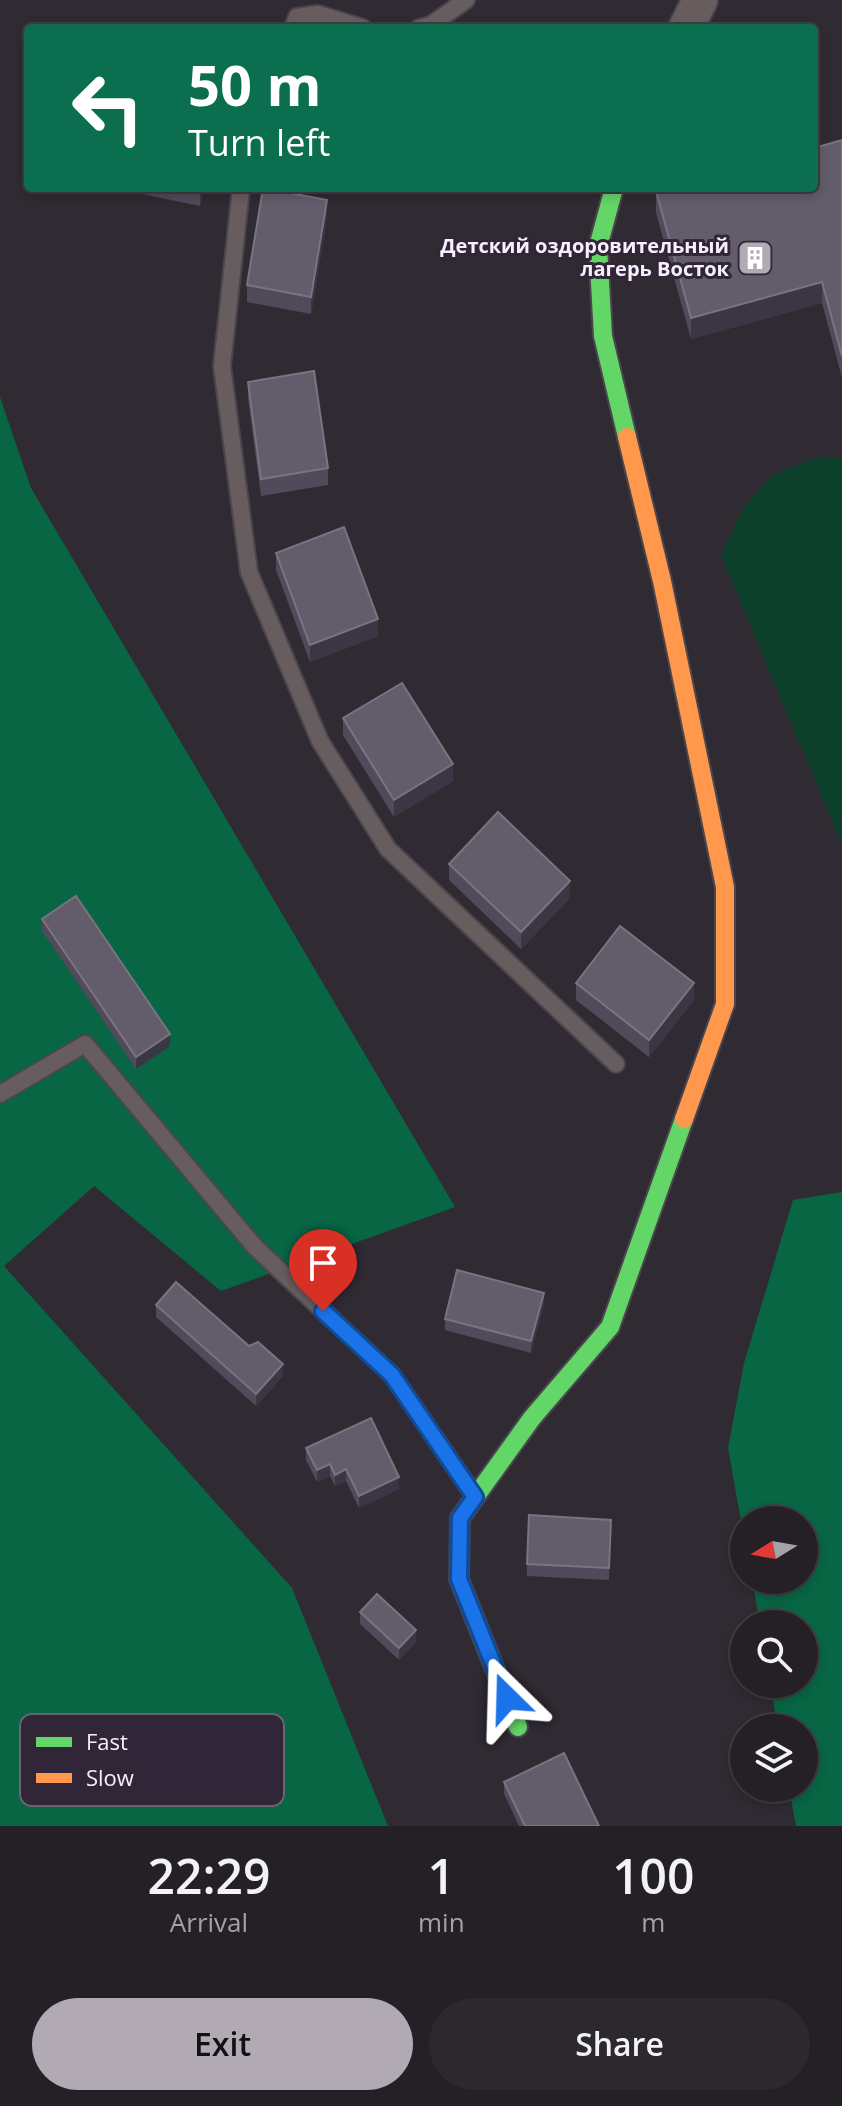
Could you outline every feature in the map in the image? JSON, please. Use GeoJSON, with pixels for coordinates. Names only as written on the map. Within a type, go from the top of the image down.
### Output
{"type":"FeatureCollection","features":[{"type":"Feature","properties":{"kind":"street"},"geometry":{"type":"LineString","coordinates":[[688,24],[700,0]]}},
{"type":"Feature","properties":{"kind":"street"},"geometry":{"type":"LineString","coordinates":[[518,1727],[459,1579],[460,1518],[532,1418],[610,1327],[725,1004],[725,887],[662,581],[603,336],[598,247],[613,192]]}},
{"type":"Feature","properties":{"kind":"lane"},"geometry":{"type":"LineString","coordinates":[[432,24],[466,0]]}},
{"type":"Feature","properties":{"kind":"lane"},"geometry":{"type":"LineString","coordinates":[[294,24],[297,17],[318,14],[350,24]]}},
{"type":"Feature","properties":{"kind":"lane"},"geometry":{"type":"LineString","coordinates":[[241,192],[222,366],[249,572],[320,741],[388,849],[616,1064]]}},
{"type":"Feature","properties":{"kind":"lane"},"geometry":{"type":"LineString","coordinates":[[0,1094],[85,1044],[255,1247],[392,1375],[475,1497]]}},
{"type":"Feature","properties":{"kind":"green space"},"geometry":{"type":"Polygon","coordinates":[[[0,397],[31,488],[455,1207],[221,1291],[94,1186],[4,1266],[292,1588],[388,1826],[0,1826],[0,397]]]}},
{"type":"Feature","properties":{"kind":"green space"},"geometry":{"type":"Polygon","coordinates":[[[815,458],[842,458],[842,845],[721,555],[744,507],[774,474],[815,458]]]}},
{"type":"Feature","properties":{"kind":"green space"},"geometry":{"type":"Polygon","coordinates":[[[842,1192],[842,1826],[796,1826],[792,1802],[818,1802],[818,1714],[775,1714],[773,1698],[818,1698],[818,1610],[757,1610],[755,1594],[818,1594],[818,1506],[738,1506],[728,1448],[744,1363],[793,1200],[842,1192]]]}},
{"type":"Feature","properties":{"kind":"building","name":"Детский оздоровительный лагерь Восток"},"geometry":{"type":"Polygon","coordinates":[[[842,140],[842,356],[822,282],[691,318],[656,192],[818,192],[818,147],[842,140]]]}},
{"type":"Feature","properties":{"kind":"building"},"geometry":{"type":"Polygon","coordinates":[[[262,192],[284,192],[327,200],[311,297],[247,285],[262,192]]]}},
{"type":"Feature","properties":{"kind":"building"},"geometry":{"type":"Polygon","coordinates":[[[314,371],[328,468],[261,479],[248,382],[314,371]]]}},
{"type":"Feature","properties":{"kind":"building"},"geometry":{"type":"Polygon","coordinates":[[[344,527],[378,619],[310,645],[276,553],[344,527]]]}},
{"type":"Feature","properties":{"kind":"building"},"geometry":{"type":"Polygon","coordinates":[[[402,683],[453,764],[394,800],[343,718],[402,683]]]}},
{"type":"Feature","properties":{"kind":"building"},"geometry":{"type":"Polygon","coordinates":[[[498,812],[570,881],[521,932],[449,864],[498,812]]]}},
{"type":"Feature","properties":{"kind":"building"},"geometry":{"type":"Polygon","coordinates":[[[76,896],[170,1034],[136,1057],[42,919],[76,896]]]}},
{"type":"Feature","properties":{"kind":"building"},"geometry":{"type":"Polygon","coordinates":[[[620,926],[694,983],[649,1040],[576,983],[620,926]]]}},
{"type":"Feature","properties":{"kind":"building"},"geometry":{"type":"Polygon","coordinates":[[[457,1270],[544,1293],[531,1341],[445,1319],[457,1270]]]}},
{"type":"Feature","properties":{"kind":"building"},"geometry":{"type":"Polygon","coordinates":[[[176,1282],[249,1346],[258,1342],[283,1364],[256,1394],[156,1305],[176,1282]]]}},
{"type":"Feature","properties":{"kind":"building"},"geometry":{"type":"Polygon","coordinates":[[[371,1418],[399,1477],[359,1496],[346,1469],[335,1475],[330,1464],[317,1470],[306,1448],[371,1418]]]}},
{"type":"Feature","properties":{"kind":"building"},"geometry":{"type":"Polygon","coordinates":[[[529,1515],[611,1520],[609,1568],[527,1564],[529,1515]]]}},
{"type":"Feature","properties":{"kind":"building"},"geometry":{"type":"Polygon","coordinates":[[[377,1594],[416,1630],[399,1648],[360,1612],[377,1594]]]}},
{"type":"Feature","properties":{"kind":"building"},"geometry":{"type":"Polygon","coordinates":[[[564,1753],[599,1826],[525,1826],[504,1782],[564,1753]]]}},
{"type":"Feature","properties":{"kind":"traffic: fast"},"geometry":{"type":"LineString","coordinates":[[613,192],[598,247],[603,336],[627,437]]}},
{"type":"Feature","properties":{"kind":"traffic: fast"},"geometry":{"type":"LineString","coordinates":[[518,1727],[459,1579],[460,1518],[532,1418],[610,1327],[684,1119]]}},
{"type":"Feature","properties":{"kind":"traffic: slow"},"geometry":{"type":"LineString","coordinates":[[627,437],[662,581],[725,887],[725,1004],[684,1119]]}},
{"type":"Feature","properties":{"kind":"place","name":"Детский оздоровительный лагерь Восток"},"geometry":{"type":"Point","coordinates":[755,258]}},
{"type":"Feature","properties":{"kind":"route"},"geometry":{"type":"LineString","coordinates":[[323,1311],[392,1375],[475,1497],[460,1518],[459,1579],[507,1698]]}}]}
